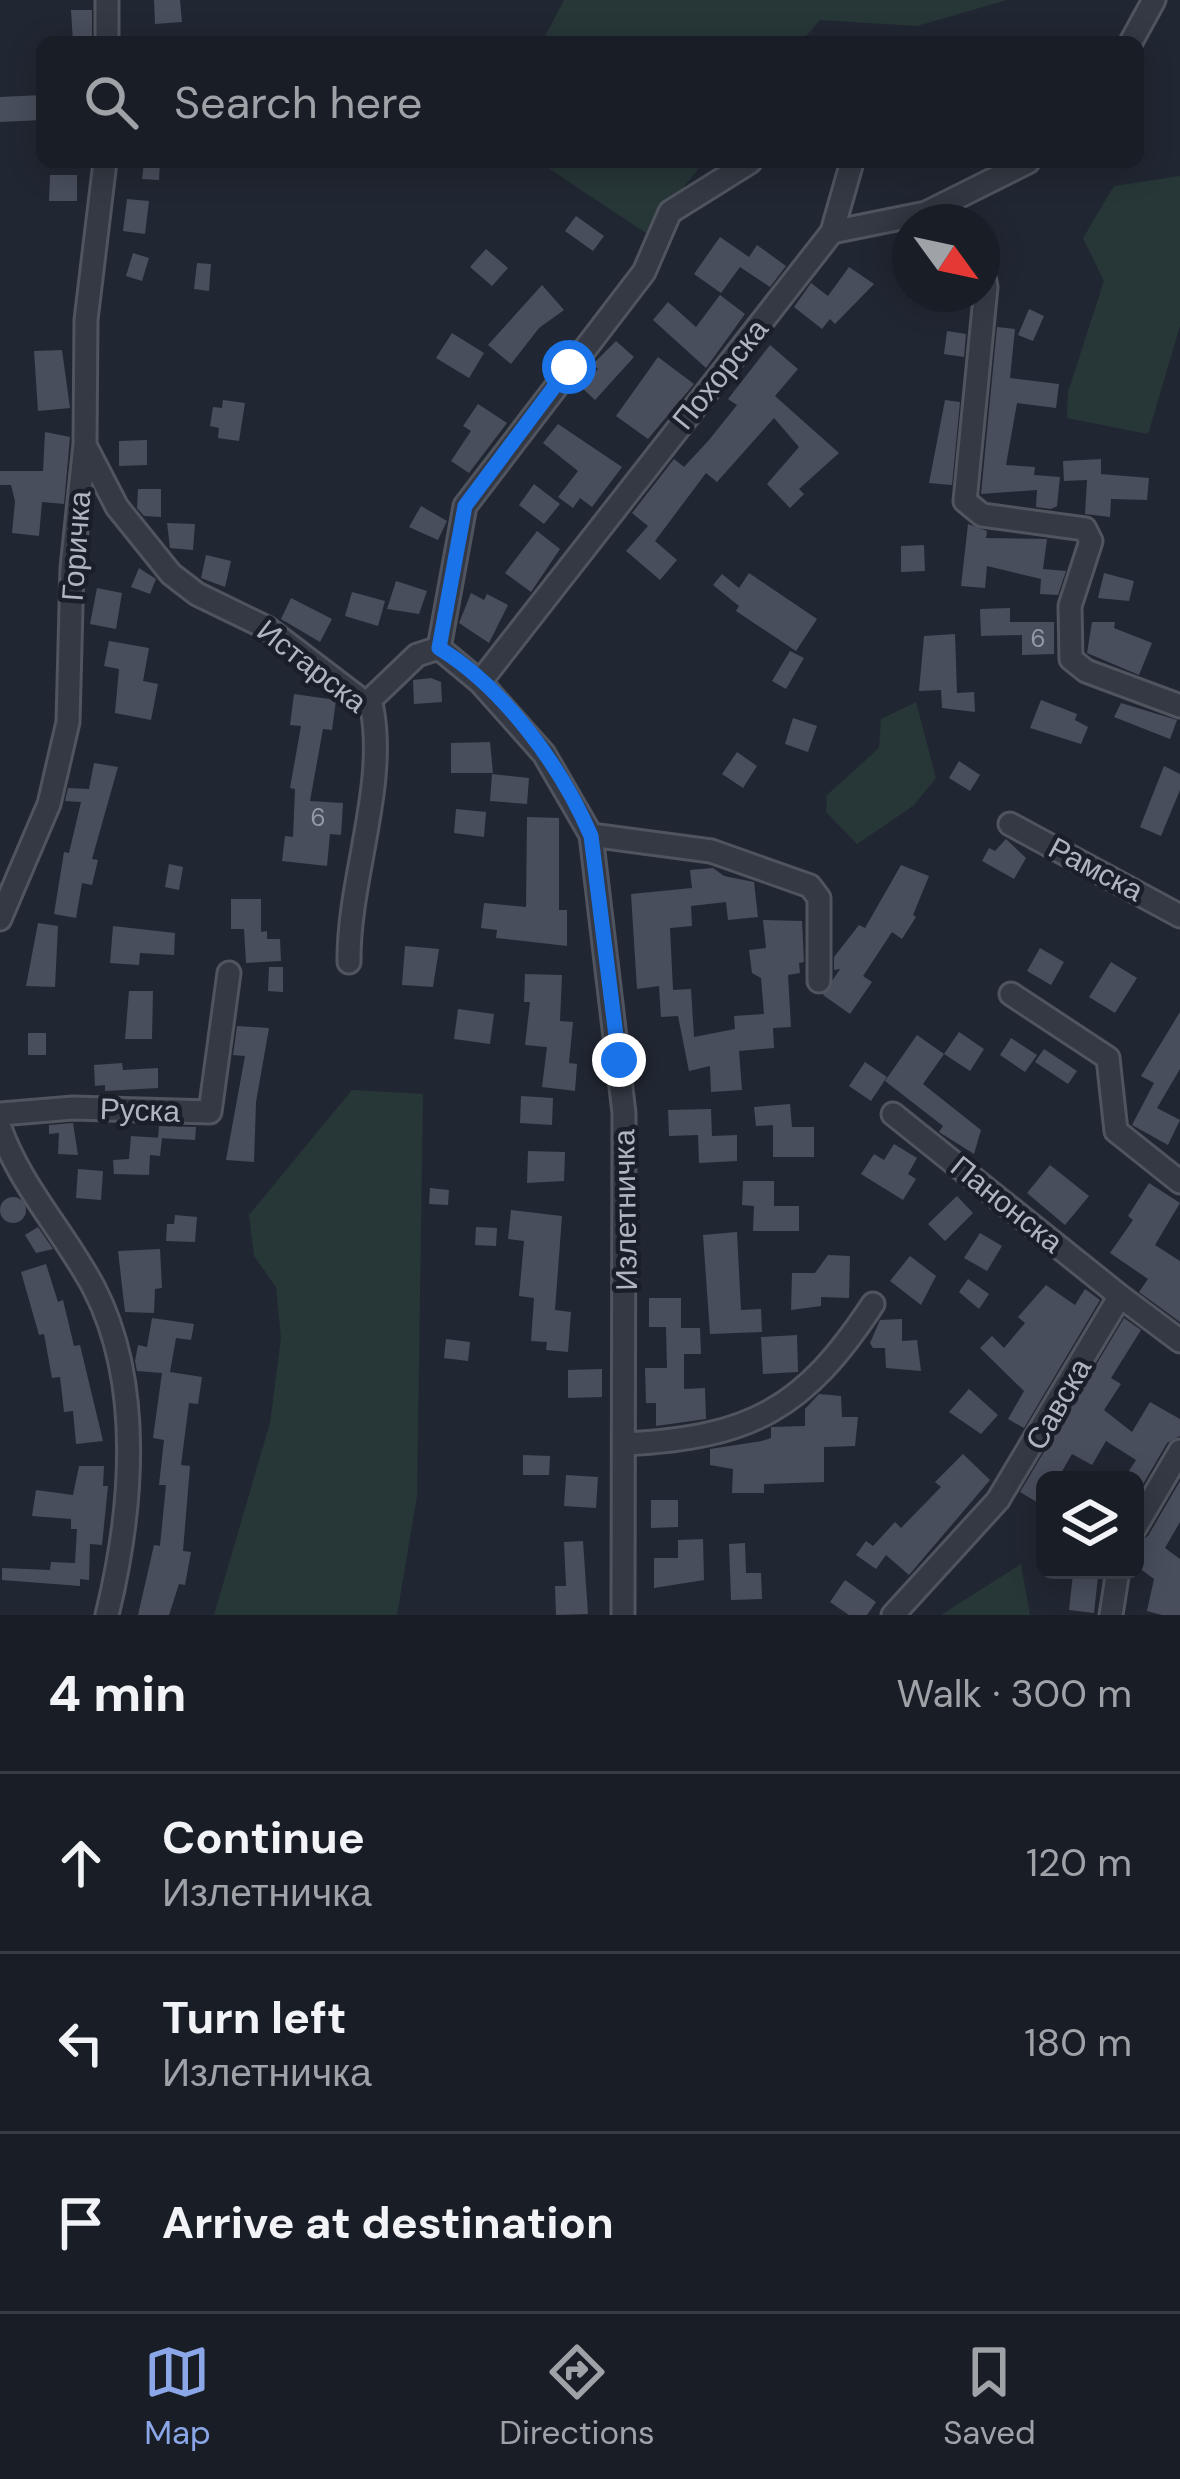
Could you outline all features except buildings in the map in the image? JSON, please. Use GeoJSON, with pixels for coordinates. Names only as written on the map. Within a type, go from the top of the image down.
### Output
{"type":"FeatureCollection","features":[{"type":"Feature","properties":{"kind":"street"},"geometry":{"type":"LineString","coordinates":[[107,0],[107,36]]}},
{"type":"Feature","properties":{"kind":"street"},"geometry":{"type":"LineString","coordinates":[[1134,36],[1154,0]]}},
{"type":"Feature","properties":{"kind":"street","name":"Горичка"},"geometry":{"type":"LineString","coordinates":[[0,919],[49,804],[68,722],[72,568],[85,444],[86,320],[104,168]]}},
{"type":"Feature","properties":{"kind":"street"},"geometry":{"type":"LineString","coordinates":[[368,702],[417,655],[439,648],[465,506],[644,272],[670,212],[740,168]]}},
{"type":"Feature","properties":{"kind":"street"},"geometry":{"type":"LineString","coordinates":[[850,168],[832,232],[892,227]]}},
{"type":"Feature","properties":{"kind":"street"},"geometry":{"type":"LineString","coordinates":[[946,204],[1016,168]]}},
{"type":"Feature","properties":{"kind":"street","name":"Похорска"},"geometry":{"type":"LineString","coordinates":[[480,682],[832,232]]}},
{"type":"Feature","properties":{"kind":"street"},"geometry":{"type":"LineString","coordinates":[[984,312],[965,502],[982,515],[1089,533],[1070,606],[1069,646],[1075,665],[1180,706]]}},
{"type":"Feature","properties":{"kind":"street","name":"Истарска"},"geometry":{"type":"LineString","coordinates":[[85,444],[117,507],[171,574],[197,594],[253,619],[368,702],[374,714],[374,746],[349,917],[349,962]]}},
{"type":"Feature","properties":{"kind":"street","name":"Излетничка"},"geometry":{"type":"LineString","coordinates":[[439,648],[480,682],[544,754],[591,836],[624,1113],[623,1615]]}},
{"type":"Feature","properties":{"kind":"street","name":"Рамска"},"geometry":{"type":"LineString","coordinates":[[1010,824],[1180,916]]}},
{"type":"Feature","properties":{"kind":"street"},"geometry":{"type":"LineString","coordinates":[[591,836],[711,851],[809,886],[819,898],[819,981]]}},
{"type":"Feature","properties":{"kind":"street","name":"Руска"},"geometry":{"type":"LineString","coordinates":[[0,1114],[74,1108],[210,1112],[229,973]]}},
{"type":"Feature","properties":{"kind":"street"},"geometry":{"type":"LineString","coordinates":[[1011,994],[1108,1058],[1116,1131],[1180,1182]]}},
{"type":"Feature","properties":{"kind":"street","name":"Панонска"},"geometry":{"type":"LineString","coordinates":[[893,1114],[1120,1297]]}},
{"type":"Feature","properties":{"kind":"street"},"geometry":{"type":"LineString","coordinates":[[0,1128],[14,1162],[93,1285],[111,1332],[128,1470],[120,1559],[107,1615]]}},
{"type":"Feature","properties":{"kind":"street"},"geometry":{"type":"LineString","coordinates":[[1120,1297],[1180,1341]]}},
{"type":"Feature","properties":{"kind":"street","name":"Савска"},"geometry":{"type":"LineString","coordinates":[[893,1615],[998,1500],[1120,1297]]}},
{"type":"Feature","properties":{"kind":"street"},"geometry":{"type":"LineString","coordinates":[[626,1444],[686,1441],[753,1423],[804,1390],[837,1359],[873,1304]]}},
{"type":"Feature","properties":{"kind":"street"},"geometry":{"type":"LineString","coordinates":[[1144,1512],[1180,1450]]}},
{"type":"Feature","properties":{"kind":"street"},"geometry":{"type":"LineString","coordinates":[[1111,1615],[1117,1579]]}},
{"type":"Feature","properties":{"kind":"shaded area"},"geometry":{"type":"Polygon","coordinates":[[[564,0],[1007,0],[917,26],[820,20],[806,36],[545,36],[564,0]]]}},
{"type":"Feature","properties":{"kind":"shaded area"},"geometry":{"type":"Polygon","coordinates":[[[548,168],[699,168],[646,233],[548,168]]]}},
{"type":"Feature","properties":{"kind":"shaded area"},"geometry":{"type":"Polygon","coordinates":[[[1180,176],[1180,326],[1148,434],[1067,418],[1068,392],[1104,281],[1083,238],[1114,186],[1180,176]]]}},
{"type":"Feature","properties":{"kind":"shaded area"},"geometry":{"type":"Polygon","coordinates":[[[916,702],[936,778],[913,806],[857,844],[826,812],[827,795],[879,748],[881,719],[916,702]]]}},
{"type":"Feature","properties":{"kind":"shaded area"},"geometry":{"type":"Polygon","coordinates":[[[352,1090],[423,1094],[417,1496],[397,1615],[214,1615],[270,1423],[281,1338],[276,1287],[254,1256],[249,1215],[352,1090]]]}},
{"type":"Feature","properties":{"kind":"shaded area"},"geometry":{"type":"Polygon","coordinates":[[[1021,1564],[1030,1615],[941,1615],[1021,1564]]]}},
{"type":"Feature","properties":{"kind":"route"},"geometry":{"type":"LineString","coordinates":[[569,367],[465,506],[439,648],[517,721],[580,810],[591,836],[602,902],[619,1060]]}}]}
